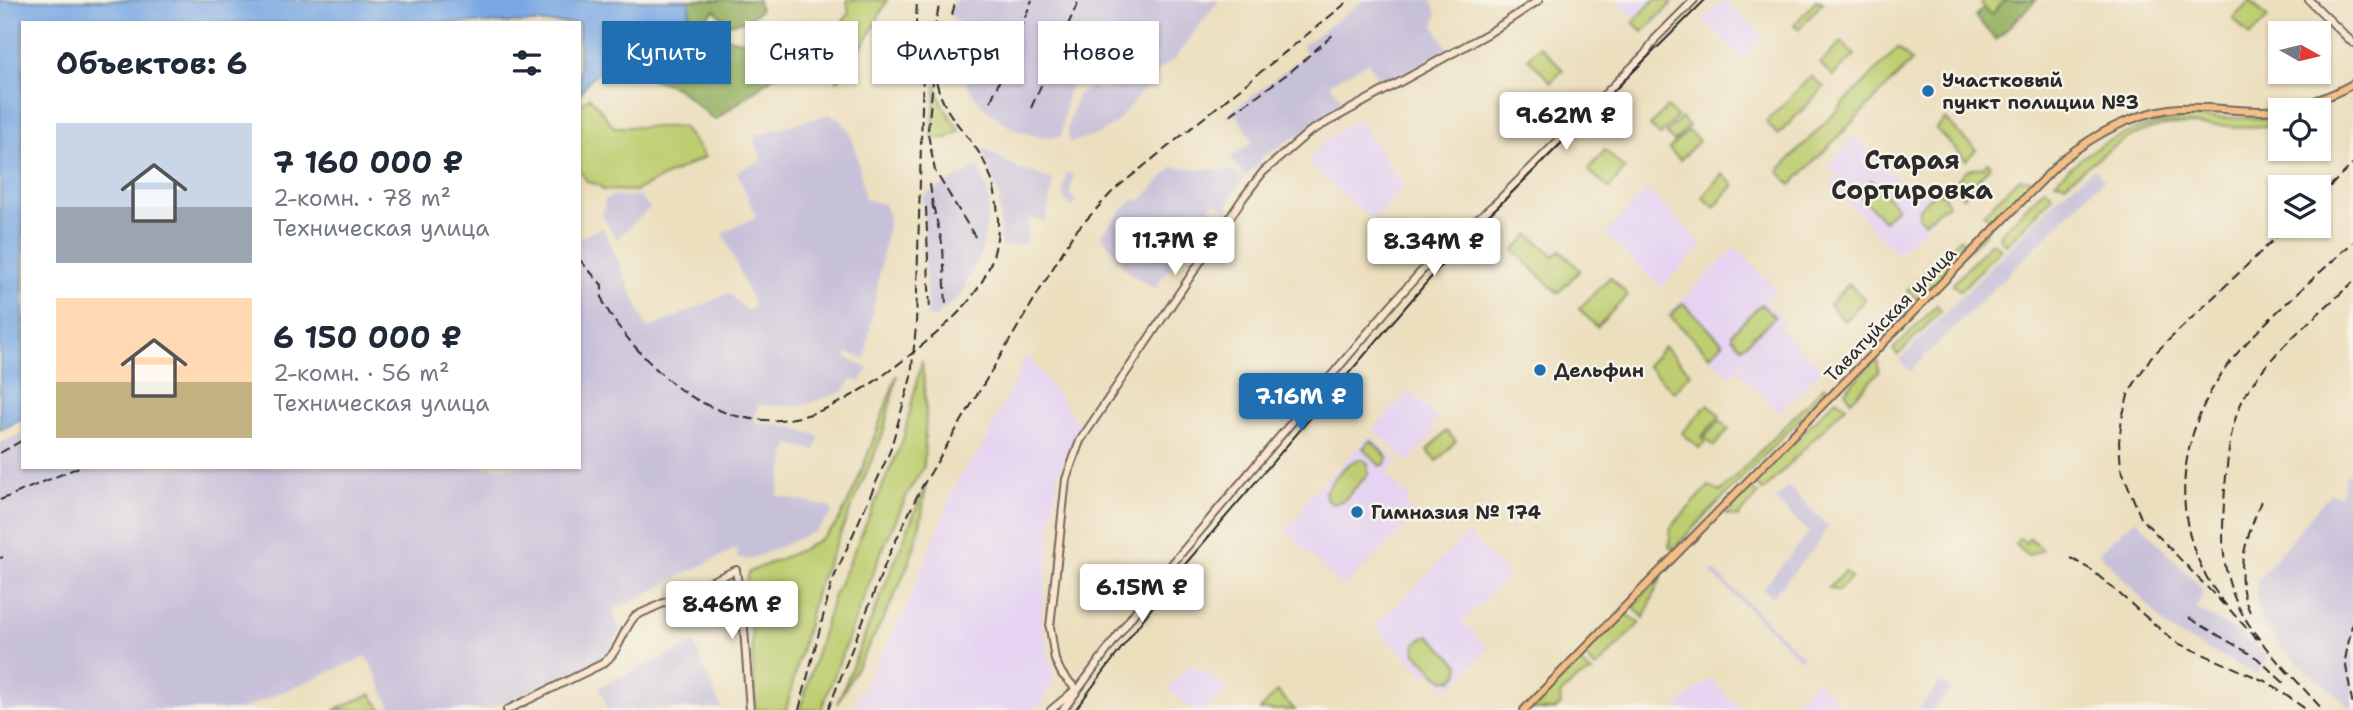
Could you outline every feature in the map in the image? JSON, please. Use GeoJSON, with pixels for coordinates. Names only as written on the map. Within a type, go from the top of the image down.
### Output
{"type":"FeatureCollection","features":[{"type":"Feature","properties":{"kind":"main road","name":"Таватуйская улица"},"geometry":{"type":"LineString","coordinates":[[1524,710],[2073,152],[2104,130],[2149,113],[2191,108],[2283,110],[2316,101],[2353,84]]}},
{"type":"Feature","properties":{"kind":"street"},"geometry":{"type":"LineString","coordinates":[[1077,690],[1062,674],[1055,660],[1050,619],[1066,479],[1087,429],[1243,198],[1282,153],[1309,132],[1489,33],[1539,0]]}},
{"type":"Feature","properties":{"kind":"street"},"geometry":{"type":"LineString","coordinates":[[1063,710],[1188,544],[1437,254],[1497,202],[1645,54],[1694,0]]}},
{"type":"Feature","properties":{"kind":"street"},"geometry":{"type":"LineString","coordinates":[[2309,0],[2353,43]]}},
{"type":"Feature","properties":{"kind":"street"},"geometry":{"type":"LineString","coordinates":[[507,710],[615,656],[626,626],[635,616],[736,570],[750,710]]}},
{"type":"Feature","properties":{"kind":"street"},"geometry":{"type":"LineString","coordinates":[[1051,710],[1063,697],[1077,690]]}},
{"type":"Feature","properties":{"kind":"shaded area"},"geometry":{"type":"Polygon","coordinates":[[[954,0],[1219,0],[1173,61],[1159,71],[1159,21],[1038,21],[1038,84],[1071,84],[1061,137],[1040,137],[1013,129],[981,106],[967,84],[1024,84],[1024,21],[957,21],[949,14],[954,0]]]}},
{"type":"Feature","properties":{"kind":"shaded area"},"geometry":{"type":"Polygon","coordinates":[[[1364,0],[1431,0],[1437,14],[1434,26],[1448,49],[1382,85],[1368,62],[1330,84],[1347,107],[1261,157],[1260,162],[1245,177],[1230,158],[1252,142],[1251,138],[1236,114],[1230,118],[1227,115],[1307,54],[1302,46],[1364,0]]]}},
{"type":"Feature","properties":{"kind":"shaded area"},"geometry":{"type":"Polygon","coordinates":[[[1616,0],[1678,0],[1647,31],[1616,0]]]}},
{"type":"Feature","properties":{"kind":"shaded area"},"geometry":{"type":"Polygon","coordinates":[[[1724,0],[1764,37],[1742,59],[1703,20],[1724,0]]]}},
{"type":"Feature","properties":{"kind":"shaded area"},"geometry":{"type":"Polygon","coordinates":[[[1108,84],[1148,84],[1117,122],[1099,134],[1069,143],[1067,128],[1077,95],[1091,86],[1105,91],[1108,84]]]}},
{"type":"Feature","properties":{"kind":"shaded area"},"geometry":{"type":"Polygon","coordinates":[[[829,114],[839,119],[848,128],[856,150],[865,199],[884,204],[889,218],[865,359],[847,352],[845,357],[869,369],[860,382],[852,380],[843,392],[801,406],[758,405],[755,422],[791,427],[820,436],[815,451],[789,444],[777,496],[830,507],[833,512],[816,531],[749,560],[737,557],[737,548],[612,611],[620,628],[608,657],[485,710],[392,710],[367,656],[240,710],[0,710],[0,443],[21,434],[21,469],[581,469],[581,237],[603,227],[648,329],[729,293],[747,311],[754,306],[723,233],[756,217],[737,172],[762,160],[753,136],[829,114]]]}},
{"type":"Feature","properties":{"kind":"shaded area"},"geometry":{"type":"Polygon","coordinates":[[[1358,119],[1404,186],[1380,213],[1370,218],[1307,163],[1323,142],[1358,119]]]}},
{"type":"Feature","properties":{"kind":"shaded area"},"geometry":{"type":"Polygon","coordinates":[[[1855,137],[1916,196],[1931,182],[1950,201],[1898,254],[1830,185],[1839,177],[1827,165],[1855,137]]]}},
{"type":"Feature","properties":{"kind":"shaded area"},"geometry":{"type":"Polygon","coordinates":[[[985,149],[1019,168],[1053,180],[1046,221],[1029,218],[1026,243],[1001,247],[999,197],[982,151],[985,149]]]}},
{"type":"Feature","properties":{"kind":"shaded area"},"geometry":{"type":"Polygon","coordinates":[[[979,166],[990,202],[981,254],[960,296],[934,318],[927,317],[923,196],[979,166]]]}},
{"type":"Feature","properties":{"kind":"shaded area"},"geometry":{"type":"Polygon","coordinates":[[[1173,167],[1233,171],[1243,179],[1230,199],[1228,211],[1214,202],[1155,289],[1128,272],[1101,235],[1133,199],[1140,201],[1173,167]]]}},
{"type":"Feature","properties":{"kind":"shaded area"},"geometry":{"type":"Polygon","coordinates":[[[2095,168],[2104,179],[1910,371],[1899,360],[2063,193],[2095,168]]]}},
{"type":"Feature","properties":{"kind":"shaded area"},"geometry":{"type":"Polygon","coordinates":[[[1066,173],[1073,174],[1070,194],[1076,202],[1071,207],[1063,197],[1066,173]]]}},
{"type":"Feature","properties":{"kind":"shaded area"},"geometry":{"type":"Polygon","coordinates":[[[1647,189],[1703,245],[1661,287],[1605,234],[1647,189]]]}},
{"type":"Feature","properties":{"kind":"shaded area"},"geometry":{"type":"Polygon","coordinates":[[[611,196],[639,196],[650,208],[616,239],[602,215],[605,200],[611,196]]]}},
{"type":"Feature","properties":{"kind":"shaded area"},"geometry":{"type":"Polygon","coordinates":[[[1735,247],[1759,271],[1759,276],[1762,275],[1777,290],[1765,302],[1785,322],[1730,377],[1667,315],[1735,247]]]}},
{"type":"Feature","properties":{"kind":"shaded area"},"geometry":{"type":"Polygon","coordinates":[[[1781,328],[1822,370],[1779,413],[1738,371],[1781,328]]]}},
{"type":"Feature","properties":{"kind":"shaded area"},"geometry":{"type":"Polygon","coordinates":[[[1027,354],[1080,426],[1058,475],[1041,620],[1055,680],[1037,710],[851,710],[905,611],[958,478],[982,449],[1027,354]]]}},
{"type":"Feature","properties":{"kind":"shaded area"},"geometry":{"type":"Polygon","coordinates":[[[1409,391],[1438,419],[1431,426],[1436,432],[1408,462],[1373,429],[1409,391]]]}},
{"type":"Feature","properties":{"kind":"shaded area","name":"Гимназия № 174"},"geometry":{"type":"Polygon","coordinates":[[[1370,435],[1398,462],[1386,474],[1411,500],[1405,505],[1416,516],[1343,588],[1285,530],[1305,509],[1301,504],[1370,435]]]}},
{"type":"Feature","properties":{"kind":"shaded area"},"geometry":{"type":"Polygon","coordinates":[[[2353,470],[2353,709],[2283,650],[2262,621],[2256,595],[2257,581],[2330,493],[2341,495],[2345,477],[2353,470]]]}},
{"type":"Feature","properties":{"kind":"shaded area"},"geometry":{"type":"Polygon","coordinates":[[[1788,486],[1829,527],[1821,536],[1822,539],[1772,597],[1763,588],[1809,533],[1775,500],[1788,486]]]}},
{"type":"Feature","properties":{"kind":"shaded area"},"geometry":{"type":"Polygon","coordinates":[[[2136,519],[2204,591],[2196,609],[2252,640],[2267,657],[2257,674],[2171,631],[2099,552],[2136,519]]]}},
{"type":"Feature","properties":{"kind":"shaded area"},"geometry":{"type":"Polygon","coordinates":[[[1467,533],[1509,575],[1462,622],[1489,649],[1448,690],[1430,672],[1425,676],[1375,627],[1467,533]]]}},
{"type":"Feature","properties":{"kind":"shaded area"},"geometry":{"type":"Polygon","coordinates":[[[1714,570],[1803,656],[1800,659],[1711,573],[1714,570]]]}},
{"type":"Feature","properties":{"kind":"shaded area"},"geometry":{"type":"Polygon","coordinates":[[[694,643],[721,708],[608,710],[599,687],[694,643]]]}},
{"type":"Feature","properties":{"kind":"shaded area"},"geometry":{"type":"Polygon","coordinates":[[[1193,665],[1200,671],[1203,669],[1227,690],[1208,710],[1192,710],[1168,688],[1193,665]]]}},
{"type":"Feature","properties":{"kind":"shaded area"},"geometry":{"type":"Polygon","coordinates":[[[1711,679],[1742,710],[1675,710],[1701,685],[1711,679]]]}},
{"type":"Feature","properties":{"kind":"shaded area"},"geometry":{"type":"Polygon","coordinates":[[[1816,680],[1846,710],[1787,710],[1816,680]]]}},
{"type":"Feature","properties":{"kind":"shaded area"},"geometry":{"type":"Polygon","coordinates":[[[1941,682],[1951,690],[1933,710],[1917,710],[1941,682]]]}},
{"type":"Feature","properties":{"kind":"green space"},"geometry":{"type":"Polygon","coordinates":[[[689,0],[758,0],[760,10],[748,20],[731,23],[715,10],[706,21],[696,21],[690,17],[689,0]]]}},
{"type":"Feature","properties":{"kind":"green space"},"geometry":{"type":"Polygon","coordinates":[[[847,0],[887,0],[876,21],[872,21],[872,30],[858,52],[858,21],[843,21],[849,14],[847,0]]]}},
{"type":"Feature","properties":{"kind":"green space"},"geometry":{"type":"Polygon","coordinates":[[[1654,0],[1675,0],[1643,32],[1633,22],[1654,0]]]}},
{"type":"Feature","properties":{"kind":"green space"},"geometry":{"type":"Polygon","coordinates":[[[1816,0],[1823,2],[1799,29],[1794,25],[1816,0]]]}},
{"type":"Feature","properties":{"kind":"green space"},"geometry":{"type":"Polygon","coordinates":[[[1985,0],[2005,0],[1991,15],[1981,5],[1985,0]]]}},
{"type":"Feature","properties":{"kind":"green space"},"geometry":{"type":"Polygon","coordinates":[[[2006,0],[2036,0],[1996,40],[1975,16],[1983,8],[1991,15],[2006,0]]]}},
{"type":"Feature","properties":{"kind":"green space"},"geometry":{"type":"Polygon","coordinates":[[[2251,1],[2268,18],[2250,36],[2233,18],[2251,1]]]}},
{"type":"Feature","properties":{"kind":"green space"},"geometry":{"type":"Polygon","coordinates":[[[731,39],[745,42],[745,84],[763,84],[715,120],[676,87],[667,84],[731,84],[731,39]]]}},
{"type":"Feature","properties":{"kind":"green space"},"geometry":{"type":"Polygon","coordinates":[[[1841,42],[1855,55],[1833,76],[1820,64],[1841,42]]]}},
{"type":"Feature","properties":{"kind":"green space"},"geometry":{"type":"Polygon","coordinates":[[[1540,46],[1563,70],[1551,82],[1528,58],[1540,46]]]}},
{"type":"Feature","properties":{"kind":"green space"},"geometry":{"type":"Polygon","coordinates":[[[1898,48],[1912,61],[1791,185],[1778,171],[1898,48]]]}},
{"type":"Feature","properties":{"kind":"green space"},"geometry":{"type":"Polygon","coordinates":[[[1811,76],[1824,87],[1778,135],[1766,122],[1811,76]]]}},
{"type":"Feature","properties":{"kind":"green space"},"geometry":{"type":"Polygon","coordinates":[[[936,84],[943,106],[960,131],[946,138],[932,138],[936,84]]]}},
{"type":"Feature","properties":{"kind":"green space"},"geometry":{"type":"Polygon","coordinates":[[[590,97],[614,127],[683,127],[705,157],[635,191],[603,190],[599,185],[587,182],[581,172],[581,104],[590,97]]]}},
{"type":"Feature","properties":{"kind":"green space"},"geometry":{"type":"Polygon","coordinates":[[[1667,107],[1677,117],[1660,135],[1650,126],[1667,107]]]}},
{"type":"Feature","properties":{"kind":"green space"},"geometry":{"type":"Polygon","coordinates":[[[2194,117],[2268,119],[2268,125],[2161,126],[2116,145],[2065,184],[2055,182],[2085,155],[2118,136],[2194,117]]]}},
{"type":"Feature","properties":{"kind":"green space"},"geometry":{"type":"Polygon","coordinates":[[[1681,118],[1689,126],[1674,142],[1666,133],[1681,118]]]}},
{"type":"Feature","properties":{"kind":"green space"},"geometry":{"type":"Polygon","coordinates":[[[1945,119],[1976,150],[1966,160],[1936,129],[1945,119]]]}},
{"type":"Feature","properties":{"kind":"green space"},"geometry":{"type":"Polygon","coordinates":[[[1688,131],[1699,141],[1680,160],[1669,149],[1688,131]]]}},
{"type":"Feature","properties":{"kind":"green space"},"geometry":{"type":"Polygon","coordinates":[[[1605,150],[1625,169],[1609,188],[1588,170],[1605,150]]]}},
{"type":"Feature","properties":{"kind":"green space"},"geometry":{"type":"Polygon","coordinates":[[[1988,162],[1991,165],[1963,197],[1951,186],[1967,170],[1983,167],[1988,162]]]}},
{"type":"Feature","properties":{"kind":"green space"},"geometry":{"type":"Polygon","coordinates":[[[1722,174],[1734,185],[1714,207],[1702,197],[1722,174]]]}},
{"type":"Feature","properties":{"kind":"green space"},"geometry":{"type":"Polygon","coordinates":[[[2019,178],[2037,180],[1994,222],[1983,214],[2019,178]]]}},
{"type":"Feature","properties":{"kind":"green space"},"geometry":{"type":"Polygon","coordinates":[[[1871,180],[1897,207],[1884,221],[1858,194],[1871,180]]]}},
{"type":"Feature","properties":{"kind":"green space"},"geometry":{"type":"Polygon","coordinates":[[[2045,188],[2053,196],[2006,245],[1999,238],[2000,234],[2045,188]]]}},
{"type":"Feature","properties":{"kind":"green space"},"geometry":{"type":"Polygon","coordinates":[[[1935,193],[1943,193],[1948,204],[1924,222],[1918,216],[1919,208],[1935,193]]]}},
{"type":"Feature","properties":{"kind":"green space"},"geometry":{"type":"Polygon","coordinates":[[[1982,225],[1987,228],[1986,233],[1918,300],[1907,291],[1960,238],[1967,244],[1982,225]]]}},
{"type":"Feature","properties":{"kind":"green space"},"geometry":{"type":"Polygon","coordinates":[[[1529,234],[1554,256],[1560,250],[1580,270],[1558,293],[1514,251],[1529,234]]]}},
{"type":"Feature","properties":{"kind":"green space"},"geometry":{"type":"Polygon","coordinates":[[[1991,242],[2001,248],[1960,291],[1953,284],[1991,242]]]}},
{"type":"Feature","properties":{"kind":"green space"},"geometry":{"type":"Polygon","coordinates":[[[1610,277],[1628,295],[1597,327],[1579,309],[1610,277]]]}},
{"type":"Feature","properties":{"kind":"green space"},"geometry":{"type":"Polygon","coordinates":[[[1849,284],[1865,299],[1845,321],[1829,305],[1849,284]]]}},
{"type":"Feature","properties":{"kind":"green space"},"geometry":{"type":"Polygon","coordinates":[[[1683,303],[1723,343],[1710,356],[1670,316],[1683,303]]]}},
{"type":"Feature","properties":{"kind":"green space"},"geometry":{"type":"Polygon","coordinates":[[[1761,304],[1775,317],[1742,347],[1732,337],[1732,333],[1761,304]]]}},
{"type":"Feature","properties":{"kind":"green space"},"geometry":{"type":"Polygon","coordinates":[[[1937,305],[1941,311],[1898,355],[1893,350],[1937,305]]]}},
{"type":"Feature","properties":{"kind":"green space"},"geometry":{"type":"Polygon","coordinates":[[[1664,347],[1691,373],[1674,392],[1647,366],[1664,347]]]}},
{"type":"Feature","properties":{"kind":"green space"},"geometry":{"type":"Polygon","coordinates":[[[1877,357],[1879,372],[1851,401],[1845,391],[1877,357]]]}},
{"type":"Feature","properties":{"kind":"green space"},"geometry":{"type":"Polygon","coordinates":[[[922,360],[926,406],[924,466],[908,493],[879,557],[821,710],[800,710],[833,598],[903,440],[922,360]]]}},
{"type":"Feature","properties":{"kind":"green space"},"geometry":{"type":"Polygon","coordinates":[[[897,375],[883,434],[817,588],[786,710],[755,710],[751,617],[746,581],[749,572],[803,549],[831,530],[858,480],[897,375]]]}},
{"type":"Feature","properties":{"kind":"green space"},"geometry":{"type":"Polygon","coordinates":[[[1824,386],[1829,389],[1673,549],[1669,547],[1671,527],[1709,486],[1720,492],[1824,386]]]}},
{"type":"Feature","properties":{"kind":"green space"},"geometry":{"type":"Polygon","coordinates":[[[1836,399],[1846,406],[1763,491],[1756,484],[1756,480],[1836,399]]]}},
{"type":"Feature","properties":{"kind":"green space"},"geometry":{"type":"Polygon","coordinates":[[[1708,404],[1720,416],[1701,437],[1705,442],[1699,448],[1682,433],[1708,404]]]}},
{"type":"Feature","properties":{"kind":"green space"},"geometry":{"type":"Polygon","coordinates":[[[1720,420],[1729,429],[1714,446],[1704,437],[1720,420]]]}},
{"type":"Feature","properties":{"kind":"green space"},"geometry":{"type":"Polygon","coordinates":[[[1446,431],[1456,441],[1437,461],[1427,451],[1446,431]]]}},
{"type":"Feature","properties":{"kind":"green space"},"geometry":{"type":"Polygon","coordinates":[[[1371,440],[1388,458],[1384,465],[1380,466],[1363,448],[1371,440]]]}},
{"type":"Feature","properties":{"kind":"green space"},"geometry":{"type":"Polygon","coordinates":[[[1361,459],[1368,463],[1368,474],[1344,500],[1334,504],[1327,500],[1325,492],[1336,477],[1350,463],[1361,459]]]}},
{"type":"Feature","properties":{"kind":"green space"},"geometry":{"type":"Polygon","coordinates":[[[925,487],[922,516],[905,572],[837,704],[925,487]]]}},
{"type":"Feature","properties":{"kind":"green space"},"geometry":{"type":"Polygon","coordinates":[[[1749,488],[1759,494],[1738,517],[1726,515],[1749,488]]]}},
{"type":"Feature","properties":{"kind":"green space"},"geometry":{"type":"Polygon","coordinates":[[[2020,538],[2025,543],[2030,538],[2042,550],[2028,556],[2015,544],[2020,538]]]}},
{"type":"Feature","properties":{"kind":"green space"},"geometry":{"type":"Polygon","coordinates":[[[1845,571],[1851,578],[1838,591],[1829,588],[1845,571]]]}},
{"type":"Feature","properties":{"kind":"green space"},"geometry":{"type":"Polygon","coordinates":[[[1662,576],[1644,618],[1633,606],[1662,576]]]}},
{"type":"Feature","properties":{"kind":"green space"},"geometry":{"type":"Polygon","coordinates":[[[1626,614],[1640,623],[1596,668],[1586,658],[1586,653],[1626,614]]]}},
{"type":"Feature","properties":{"kind":"green space"},"geometry":{"type":"Polygon","coordinates":[[[1429,635],[1459,665],[1459,673],[1452,680],[1443,680],[1415,653],[1415,643],[1429,635]]]}},
{"type":"Feature","properties":{"kind":"green space"},"geometry":{"type":"Polygon","coordinates":[[[1578,662],[1592,673],[1576,679],[1560,695],[1561,704],[1555,710],[1532,710],[1578,662]]]}},
{"type":"Feature","properties":{"kind":"green space"},"geometry":{"type":"Polygon","coordinates":[[[1277,691],[1295,710],[1260,710],[1277,691]]]}},
{"type":"Feature","properties":{"kind":"green space"},"geometry":{"type":"Polygon","coordinates":[[[371,694],[382,710],[334,710],[371,694]]]}},
{"type":"Feature","properties":{"kind":"water"},"geometry":{"type":"Polygon","coordinates":[[[0,0],[689,0],[687,21],[602,21],[602,72],[590,79],[581,93],[581,21],[21,21],[21,420],[0,430],[0,0]]]}},
{"type":"Feature","properties":{"kind":"tram line"},"geometry":{"type":"LineString","coordinates":[[1075,710],[1181,569],[1457,247],[1705,0]]}},
{"type":"Feature","properties":{"kind":"railway"},"geometry":{"type":"LineString","coordinates":[[916,21],[917,0]]}},
{"type":"Feature","properties":{"kind":"railway"},"geometry":{"type":"LineString","coordinates":[[952,15],[956,0]]}},
{"type":"Feature","properties":{"kind":"railway"},"geometry":{"type":"LineString","coordinates":[[991,101],[1032,0]]}},
{"type":"Feature","properties":{"kind":"railway"},"geometry":{"type":"LineString","coordinates":[[1031,108],[1079,0]]}},
{"type":"Feature","properties":{"kind":"railway"},"geometry":{"type":"LineString","coordinates":[[828,710],[888,557],[919,492],[1074,233],[1114,190],[1350,0]]}},
{"type":"Feature","properties":{"kind":"railway"},"geometry":{"type":"LineString","coordinates":[[581,261],[602,285],[602,299],[609,312],[640,352],[677,387],[720,411],[752,419],[782,420],[811,414],[838,403],[893,368],[947,324],[970,300],[987,271],[997,238],[998,213],[990,176],[979,153],[948,111],[935,76],[933,53],[939,6]]}},
{"type":"Feature","properties":{"kind":"railway"},"geometry":{"type":"LineString","coordinates":[[1230,115],[1290,72],[1335,33]]}},
{"type":"Feature","properties":{"kind":"railway"},"geometry":{"type":"LineString","coordinates":[[799,710],[832,582],[890,451],[911,377],[916,326],[923,84]]}},
{"type":"Feature","properties":{"kind":"railway"},"geometry":{"type":"LineString","coordinates":[[928,130],[933,84]]}},
{"type":"Feature","properties":{"kind":"railway"},"geometry":{"type":"LineString","coordinates":[[928,134],[935,171],[977,240]]}},
{"type":"Feature","properties":{"kind":"railway"},"geometry":{"type":"LineString","coordinates":[[2331,185],[2353,164]]}},
{"type":"Feature","properties":{"kind":"railway"},"geometry":{"type":"LineString","coordinates":[[930,184],[934,215]]}},
{"type":"Feature","properties":{"kind":"railway"},"geometry":{"type":"LineString","coordinates":[[933,205],[943,247],[946,305]]}},
{"type":"Feature","properties":{"kind":"railway"},"geometry":{"type":"LineString","coordinates":[[926,207],[930,312]]}},
{"type":"Feature","properties":{"kind":"railway"},"geometry":{"type":"LineString","coordinates":[[2224,605],[2141,518],[2121,468],[2119,442],[2122,418],[2129,392],[2151,357],[2275,238]]}},
{"type":"Feature","properties":{"kind":"railway"},"geometry":{"type":"LineString","coordinates":[[2257,639],[2215,590],[2192,544],[2184,485],[2195,426],[2222,373],[2241,349],[2353,242]]}},
{"type":"Feature","properties":{"kind":"railway"},"geometry":{"type":"LineString","coordinates":[[2289,674],[2250,626],[2229,584],[2223,537],[2230,442],[2243,399],[2259,374],[2298,332],[2353,282]]}},
{"type":"Feature","properties":{"kind":"railway"},"geometry":{"type":"LineString","coordinates":[[0,453],[21,441]]}},
{"type":"Feature","properties":{"kind":"railway"},"geometry":{"type":"LineString","coordinates":[[0,500],[74,469]]}},
{"type":"Feature","properties":{"kind":"railway"},"geometry":{"type":"LineString","coordinates":[[2250,612],[2244,597],[2242,569],[2247,541],[2262,498]]}},
{"type":"Feature","properties":{"kind":"railway"},"geometry":{"type":"LineString","coordinates":[[2071,558],[2093,571],[2175,642],[2267,682],[2307,710]]}},
{"type":"Feature","properties":{"kind":"railway"},"geometry":{"type":"LineString","coordinates":[[2189,618],[2257,658],[2284,683]]}},
{"type":"Feature","properties":{"kind":"railway"},"geometry":{"type":"LineString","coordinates":[[2353,620],[2345,660],[2353,707]]}},
{"type":"Feature","properties":{"kind":"railway"},"geometry":{"type":"LineString","coordinates":[[2283,666],[2323,710]]}},
{"type":"Feature","properties":{"kind":"place","name":"Участковый пункт полиции №3"},"geometry":{"type":"Point","coordinates":[1928,91]}},
{"type":"Feature","properties":{"kind":"place","name":"Дельфин"},"geometry":{"type":"Point","coordinates":[1540,370]}},
{"type":"Feature","properties":{"kind":"place","name":"Гимназия № 174"},"geometry":{"type":"Point","coordinates":[1357,512]}},
{"type":"Feature","properties":{"kind":"district","name":"Старая Сортировка"},"geometry":{"type":"Point","coordinates":[1912,175]}}]}
